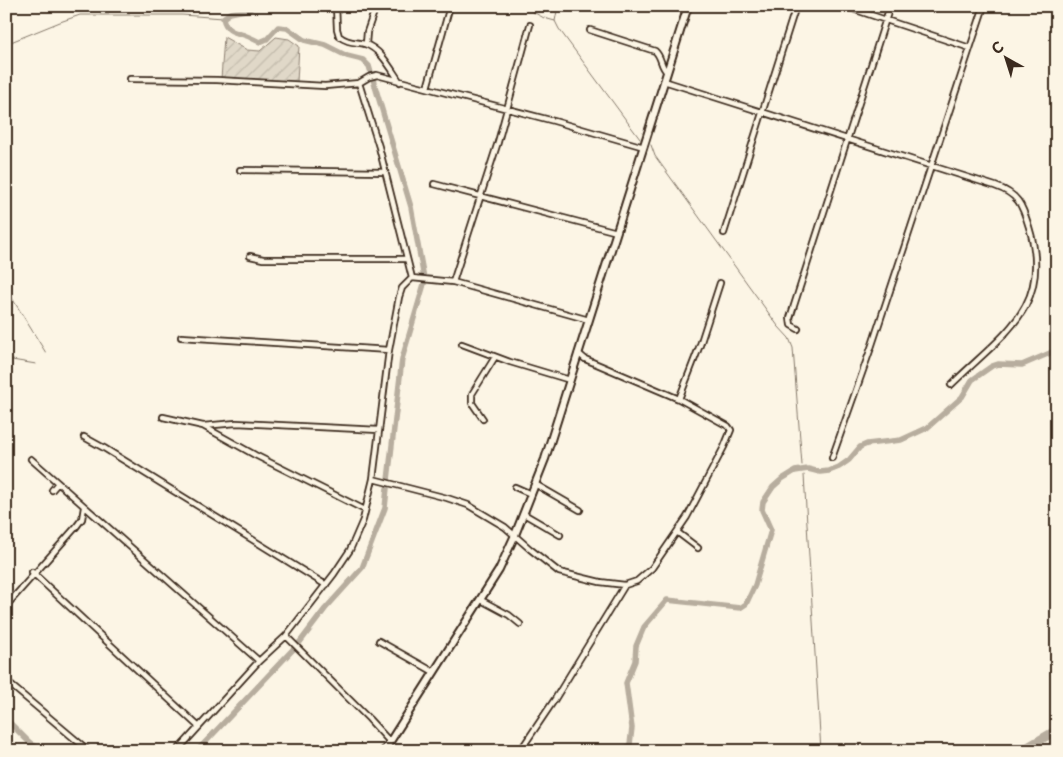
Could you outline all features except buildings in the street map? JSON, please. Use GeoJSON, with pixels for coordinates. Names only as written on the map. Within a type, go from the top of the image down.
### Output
{"type":"FeatureCollection","features":[{"type":"Feature","properties":{"kind":"main road"},"geometry":{"type":"LineString","coordinates":[[384,751],[481,600],[499,570],[516,535],[545,459],[688,6]]}},
{"type":"Feature","properties":{"kind":"street"},"geometry":{"type":"LineString","coordinates":[[336,6],[339,36],[350,42],[366,44],[377,50],[400,82]]}},
{"type":"Feature","properties":{"kind":"street"},"geometry":{"type":"LineString","coordinates":[[366,44],[367,32],[376,6]]}},
{"type":"Feature","properties":{"kind":"street"},"geometry":{"type":"LineString","coordinates":[[426,88],[450,6]]}},
{"type":"Feature","properties":{"kind":"street"},"geometry":{"type":"LineString","coordinates":[[724,233],[796,6]]}},
{"type":"Feature","properties":{"kind":"street"},"geometry":{"type":"LineString","coordinates":[[844,6],[970,48]]}},
{"type":"Feature","properties":{"kind":"street"},"geometry":{"type":"LineString","coordinates":[[798,328],[791,325],[790,318],[890,6]]}},
{"type":"Feature","properties":{"kind":"street"},"geometry":{"type":"LineString","coordinates":[[832,458],[872,345],[984,6]]}},
{"type":"Feature","properties":{"kind":"street"},"geometry":{"type":"LineString","coordinates":[[453,282],[507,110],[530,25]]}},
{"type":"Feature","properties":{"kind":"street"},"geometry":{"type":"LineString","coordinates":[[590,30],[655,51],[659,55],[661,66],[667,72]]}},
{"type":"Feature","properties":{"kind":"street"},"geometry":{"type":"LineString","coordinates":[[967,57],[974,58]]}},
{"type":"Feature","properties":{"kind":"street"},"geometry":{"type":"LineString","coordinates":[[130,79],[216,80],[325,86],[359,83],[375,75],[644,146]]}},
{"type":"Feature","properties":{"kind":"street"},"geometry":{"type":"LineString","coordinates":[[664,81],[995,186],[1011,193],[1025,213],[1034,247],[1035,284],[1022,313],[950,385]]}},
{"type":"Feature","properties":{"kind":"street"},"geometry":{"type":"LineString","coordinates":[[359,83],[375,134],[412,278]]}},
{"type":"Feature","properties":{"kind":"street"},"geometry":{"type":"LineString","coordinates":[[240,170],[385,172]]}},
{"type":"Feature","properties":{"kind":"street"},"geometry":{"type":"LineString","coordinates":[[434,184],[617,232]]}},
{"type":"Feature","properties":{"kind":"street"},"geometry":{"type":"LineString","coordinates":[[250,256],[263,259],[377,261],[407,259]]}},
{"type":"Feature","properties":{"kind":"street"},"geometry":{"type":"LineString","coordinates":[[412,278],[453,282],[589,320]]}},
{"type":"Feature","properties":{"kind":"street"},"geometry":{"type":"LineString","coordinates":[[177,751],[260,661],[286,636],[326,585],[350,550],[363,520],[373,479],[389,350],[401,290],[412,278]]}},
{"type":"Feature","properties":{"kind":"street"},"geometry":{"type":"LineString","coordinates":[[678,400],[700,345],[720,283]]}},
{"type":"Feature","properties":{"kind":"street"},"geometry":{"type":"LineString","coordinates":[[181,337],[389,350]]}},
{"type":"Feature","properties":{"kind":"street"},"geometry":{"type":"LineString","coordinates":[[462,344],[495,357],[570,380]]}},
{"type":"Feature","properties":{"kind":"street"},"geometry":{"type":"LineString","coordinates":[[373,479],[458,501],[497,522],[516,535],[559,572],[625,586],[637,581],[652,568],[687,517],[731,431],[728,426],[678,400],[592,362],[578,353]]}},
{"type":"Feature","properties":{"kind":"street"},"geometry":{"type":"LineString","coordinates":[[484,419],[472,404],[472,394],[495,357]]}},
{"type":"Feature","properties":{"kind":"street"},"geometry":{"type":"LineString","coordinates":[[163,417],[203,426],[256,456],[365,510]]}},
{"type":"Feature","properties":{"kind":"street"},"geometry":{"type":"LineString","coordinates":[[203,426],[236,423],[379,430]]}},
{"type":"Feature","properties":{"kind":"street"},"geometry":{"type":"LineString","coordinates":[[84,438],[104,448],[326,585]]}},
{"type":"Feature","properties":{"kind":"street"},"geometry":{"type":"LineString","coordinates":[[31,458],[84,507],[260,661]]}},
{"type":"Feature","properties":{"kind":"street"},"geometry":{"type":"LineString","coordinates":[[52,490],[58,483]]}},
{"type":"Feature","properties":{"kind":"street"},"geometry":{"type":"LineString","coordinates":[[535,484],[580,510]]}},
{"type":"Feature","properties":{"kind":"street"},"geometry":{"type":"LineString","coordinates":[[516,487],[532,494]]}},
{"type":"Feature","properties":{"kind":"street"},"geometry":{"type":"LineString","coordinates":[[6,606],[82,519],[84,507]]}},
{"type":"Feature","properties":{"kind":"street"},"geometry":{"type":"LineString","coordinates":[[524,514],[560,535]]}},
{"type":"Feature","properties":{"kind":"street"},"geometry":{"type":"LineString","coordinates":[[677,532],[698,548]]}},
{"type":"Feature","properties":{"kind":"street"},"geometry":{"type":"LineString","coordinates":[[33,573],[199,727]]}},
{"type":"Feature","properties":{"kind":"street"},"geometry":{"type":"LineString","coordinates":[[520,751],[555,699],[625,586]]}},
{"type":"Feature","properties":{"kind":"street"},"geometry":{"type":"LineString","coordinates":[[481,600],[509,615],[520,624]]}},
{"type":"Feature","properties":{"kind":"street"},"geometry":{"type":"LineString","coordinates":[[286,636],[294,642],[390,742]]}},
{"type":"Feature","properties":{"kind":"street"},"geometry":{"type":"LineString","coordinates":[[379,641],[434,672]]}},
{"type":"Feature","properties":{"kind":"street"},"geometry":{"type":"LineString","coordinates":[[6,681],[89,751]]}},
{"type":"Feature","properties":{"kind":"shaded area"},"geometry":{"type":"Polygon","coordinates":[[[224,37],[247,50],[260,51],[276,37],[289,39],[299,46],[297,82],[221,79],[224,37]]]}},
{"type":"Feature","properties":{"kind":"waterway"},"geometry":{"type":"LineString","coordinates":[[253,6],[250,9],[230,13],[223,18],[228,28],[233,32],[260,42],[267,39],[278,27],[287,28],[304,40],[325,45],[347,56],[363,60],[369,66],[411,207],[424,278]]}},
{"type":"Feature","properties":{"kind":"waterway"},"geometry":{"type":"LineString","coordinates":[[522,6],[544,18],[555,21]]}},
{"type":"Feature","properties":{"kind":"waterway"},"geometry":{"type":"LineString","coordinates":[[558,6],[555,21],[559,29],[640,139]]}},
{"type":"Feature","properties":{"kind":"waterway"},"geometry":{"type":"LineString","coordinates":[[6,44],[80,15],[182,15],[223,18]]}},
{"type":"Feature","properties":{"kind":"waterway"},"geometry":{"type":"LineString","coordinates":[[651,145],[655,156],[778,326],[789,338],[793,348],[802,465]]}},
{"type":"Feature","properties":{"kind":"waterway"},"geometry":{"type":"LineString","coordinates":[[388,480],[402,359],[424,284]]}},
{"type":"Feature","properties":{"kind":"waterway"},"geometry":{"type":"LineString","coordinates":[[6,286],[9,291]]}},
{"type":"Feature","properties":{"kind":"waterway"},"geometry":{"type":"LineString","coordinates":[[1057,289],[1054,292],[1057,300]]}},
{"type":"Feature","properties":{"kind":"waterway"},"geometry":{"type":"LineString","coordinates":[[12,298],[46,353]]}},
{"type":"Feature","properties":{"kind":"waterway"},"geometry":{"type":"LineString","coordinates":[[625,751],[630,744],[632,728],[626,683],[635,661],[636,646],[644,627],[667,600],[740,608],[746,604],[755,585],[771,530],[762,510],[763,502],[773,487],[795,471],[808,469],[820,472],[829,471],[849,460],[860,447],[867,444],[901,440],[927,428],[962,397],[972,380],[992,366],[998,364],[1022,365],[1057,350]]}},
{"type":"Feature","properties":{"kind":"waterway"},"geometry":{"type":"LineString","coordinates":[[6,359],[36,364]]}},
{"type":"Feature","properties":{"kind":"waterway"},"geometry":{"type":"LineString","coordinates":[[804,475],[821,751]]}},
{"type":"Feature","properties":{"kind":"waterway"},"geometry":{"type":"LineString","coordinates":[[197,751],[300,642],[325,609],[362,568],[385,508],[387,488]]}},
{"type":"Feature","properties":{"kind":"waterway"},"geometry":{"type":"LineString","coordinates":[[6,719],[40,751]]}},
{"type":"Feature","properties":{"kind":"waterway"},"geometry":{"type":"LineString","coordinates":[[1021,751],[1057,730]]}}]}
